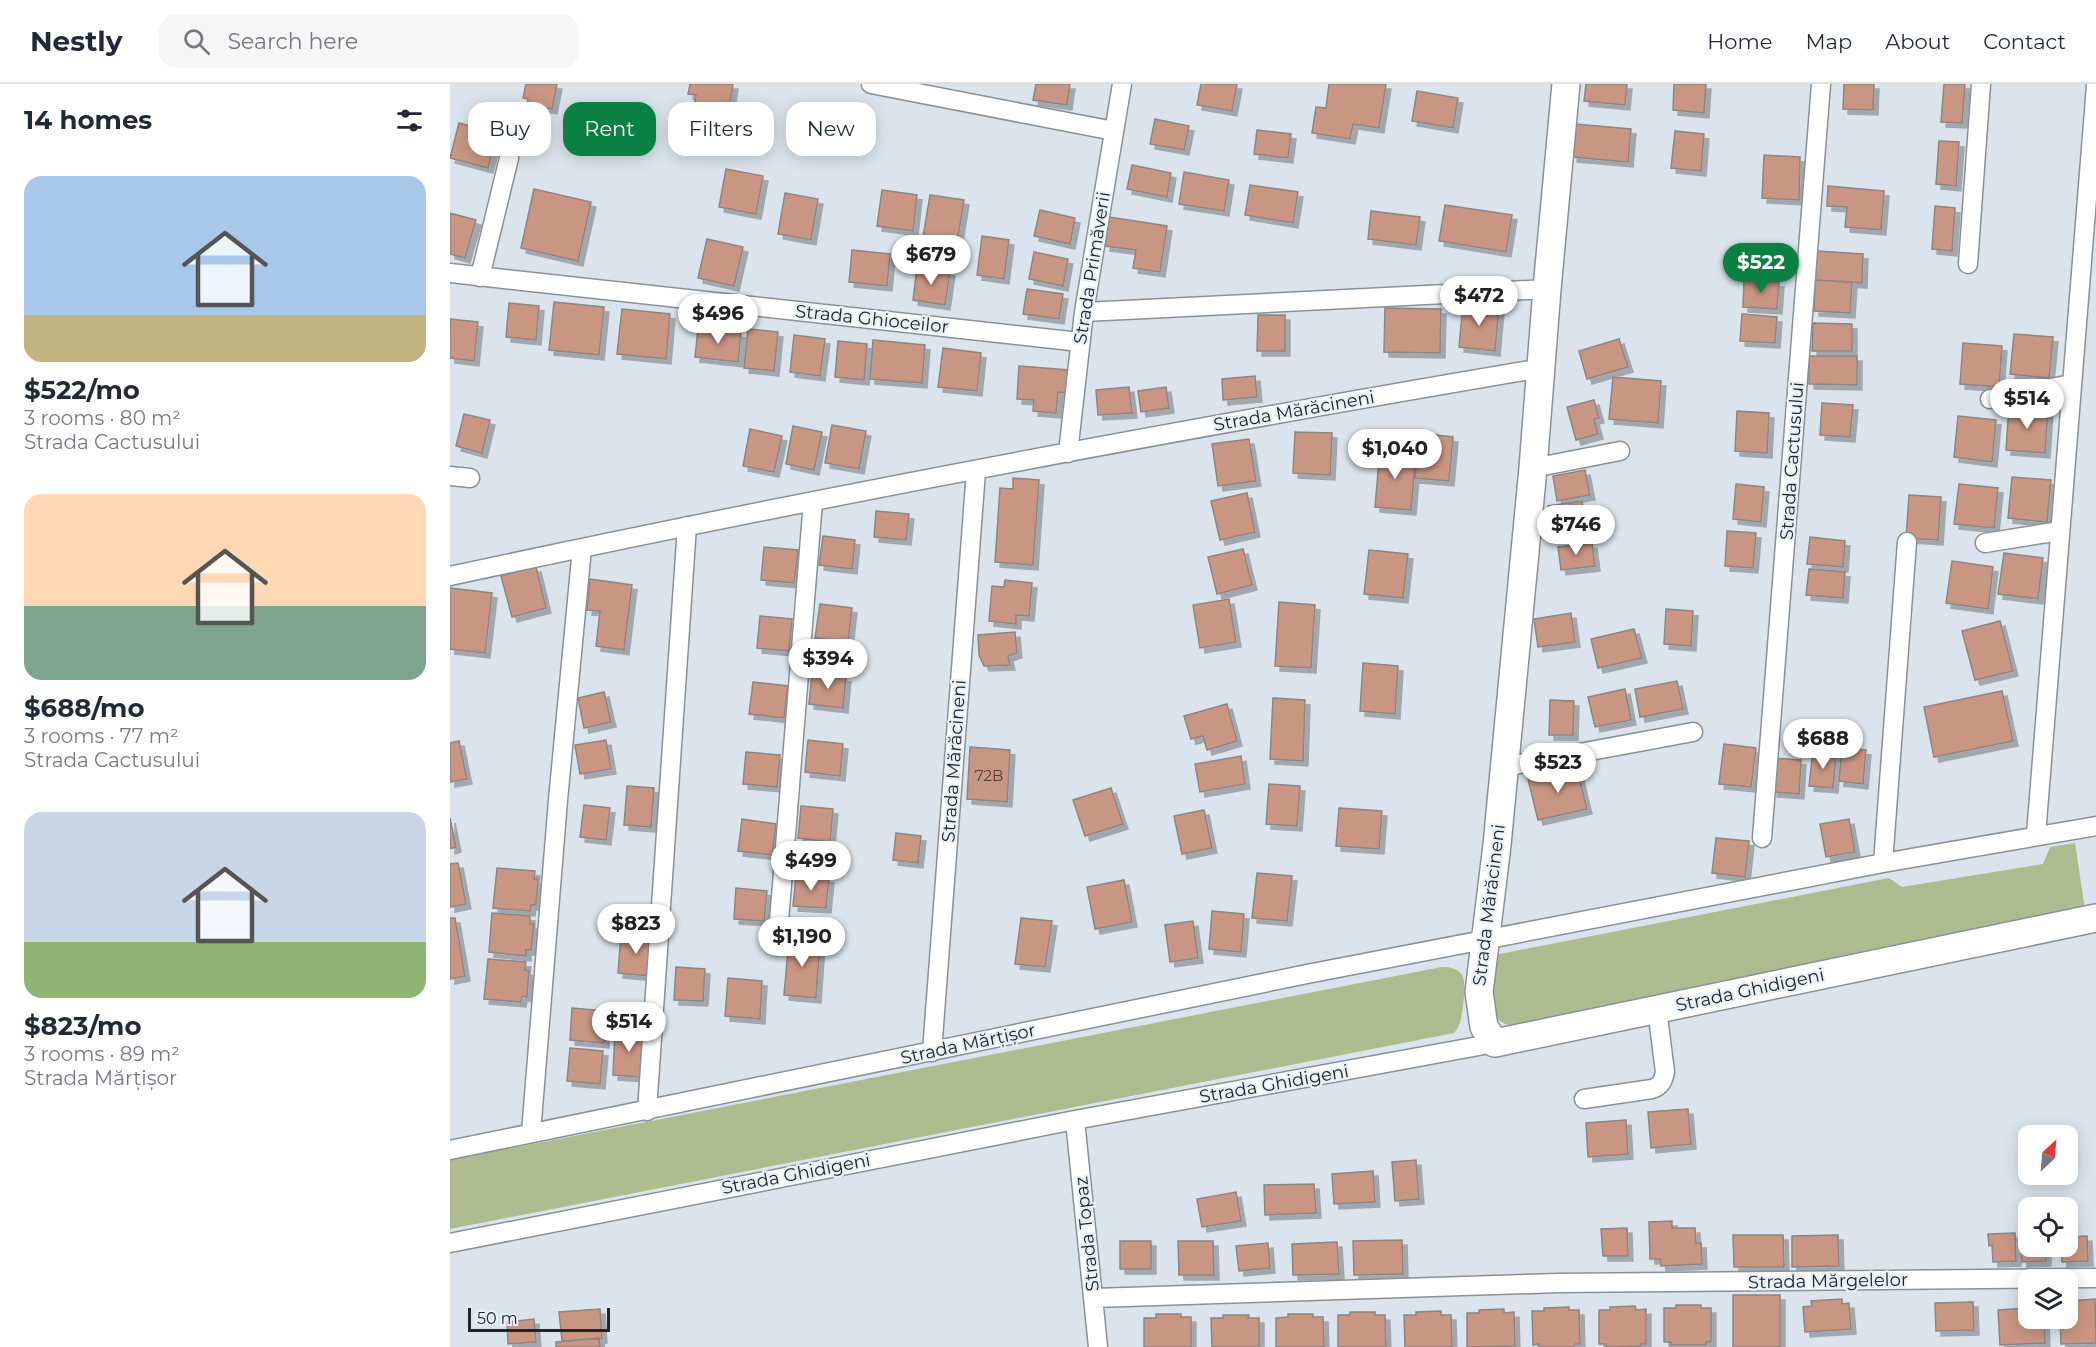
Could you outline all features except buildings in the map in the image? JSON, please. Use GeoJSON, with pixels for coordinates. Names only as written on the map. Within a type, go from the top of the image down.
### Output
{"type":"FeatureCollection","features":[{"type":"Feature","properties":{"kind":"street"},"geometry":{"type":"LineString","coordinates":[[871,84],[1114,131]]}},
{"type":"Feature","properties":{"kind":"street","name":"Strada Primăverii"},"geometry":{"type":"LineString","coordinates":[[1068,453],[1084,312],[1122,84]]}},
{"type":"Feature","properties":{"kind":"street","name":"Strada Mărăcineni"},"geometry":{"type":"LineString","coordinates":[[1495,1043],[1484,1027],[1479,992],[1504,767],[1533,468],[1566,84]]}},
{"type":"Feature","properties":{"kind":"street","name":"Strada Cactusului"},"geometry":{"type":"LineString","coordinates":[[1762,838],[1821,84]]}},
{"type":"Feature","properties":{"kind":"street"},"geometry":{"type":"LineString","coordinates":[[1968,264],[1981,84]]}},
{"type":"Feature","properties":{"kind":"street"},"geometry":{"type":"LineString","coordinates":[[2036,835],[2096,86]]}},
{"type":"Feature","properties":{"kind":"street"},"geometry":{"type":"LineString","coordinates":[[480,277],[509,158]]}},
{"type":"Feature","properties":{"kind":"street","name":"Strada Ghioceilor"},"geometry":{"type":"LineString","coordinates":[[450,273],[1080,342]]}},
{"type":"Feature","properties":{"kind":"street"},"geometry":{"type":"LineString","coordinates":[[1084,312],[1547,289]]}},
{"type":"Feature","properties":{"kind":"street","name":"Strada Mărăcineni"},"geometry":{"type":"LineString","coordinates":[[450,576],[813,501],[1283,412],[1542,368]]}},
{"type":"Feature","properties":{"kind":"street"},"geometry":{"type":"LineString","coordinates":[[1990,399],[2072,384]]}},
{"type":"Feature","properties":{"kind":"street"},"geometry":{"type":"LineString","coordinates":[[1533,468],[1620,451]]}},
{"type":"Feature","properties":{"kind":"street","name":"Strada Mărăcineni"},"geometry":{"type":"LineString","coordinates":[[932,1052],[976,471]]}},
{"type":"Feature","properties":{"kind":"street"},"geometry":{"type":"LineString","coordinates":[[450,476],[470,478]]}},
{"type":"Feature","properties":{"kind":"street"},"geometry":{"type":"LineString","coordinates":[[777,946],[813,501]]}},
{"type":"Feature","properties":{"kind":"street"},"geometry":{"type":"LineString","coordinates":[[647,1111],[687,526]]}},
{"type":"Feature","properties":{"kind":"street"},"geometry":{"type":"LineString","coordinates":[[1985,543],[2060,531]]}},
{"type":"Feature","properties":{"kind":"street"},"geometry":{"type":"LineString","coordinates":[[1883,863],[1907,542]]}},
{"type":"Feature","properties":{"kind":"street"},"geometry":{"type":"LineString","coordinates":[[531,1133],[558,800],[582,548]]}},
{"type":"Feature","properties":{"kind":"street"},"geometry":{"type":"LineString","coordinates":[[1504,767],[1693,732]]}},
{"type":"Feature","properties":{"kind":"street","name":"Strada Mărțișor"},"geometry":{"type":"LineString","coordinates":[[450,1150],[1307,974],[1883,863],[2096,825]]}},
{"type":"Feature","properties":{"kind":"street","name":"Strada Ghidigeni"},"geometry":{"type":"LineString","coordinates":[[450,1243],[1074,1120],[1495,1043],[2096,918]]}},
{"type":"Feature","properties":{"kind":"street"},"geometry":{"type":"LineString","coordinates":[[1584,1099],[1652,1089],[1663,1080],[1665,1072],[1657,1009]]}},
{"type":"Feature","properties":{"kind":"street","name":"Strada Topaz"},"geometry":{"type":"LineString","coordinates":[[1074,1120],[1098,1347]]}},
{"type":"Feature","properties":{"kind":"street","name":"Strada Mărgelelor"},"geometry":{"type":"LineString","coordinates":[[1094,1298],[1559,1283],[2096,1278]]}},
{"type":"Feature","properties":{"kind":"green space"},"geometry":{"type":"Polygon","coordinates":[[[2075,843],[2085,910],[1514,1028],[1497,1018],[1492,1005],[1494,955],[1889,878],[1902,887],[2043,864],[2050,847],[2075,843]]]}},
{"type":"Feature","properties":{"kind":"green space"},"geometry":{"type":"Polygon","coordinates":[[[1442,967],[1457,970],[1464,981],[1462,1015],[1454,1033],[450,1229],[450,1160],[1442,967]]]}}]}
